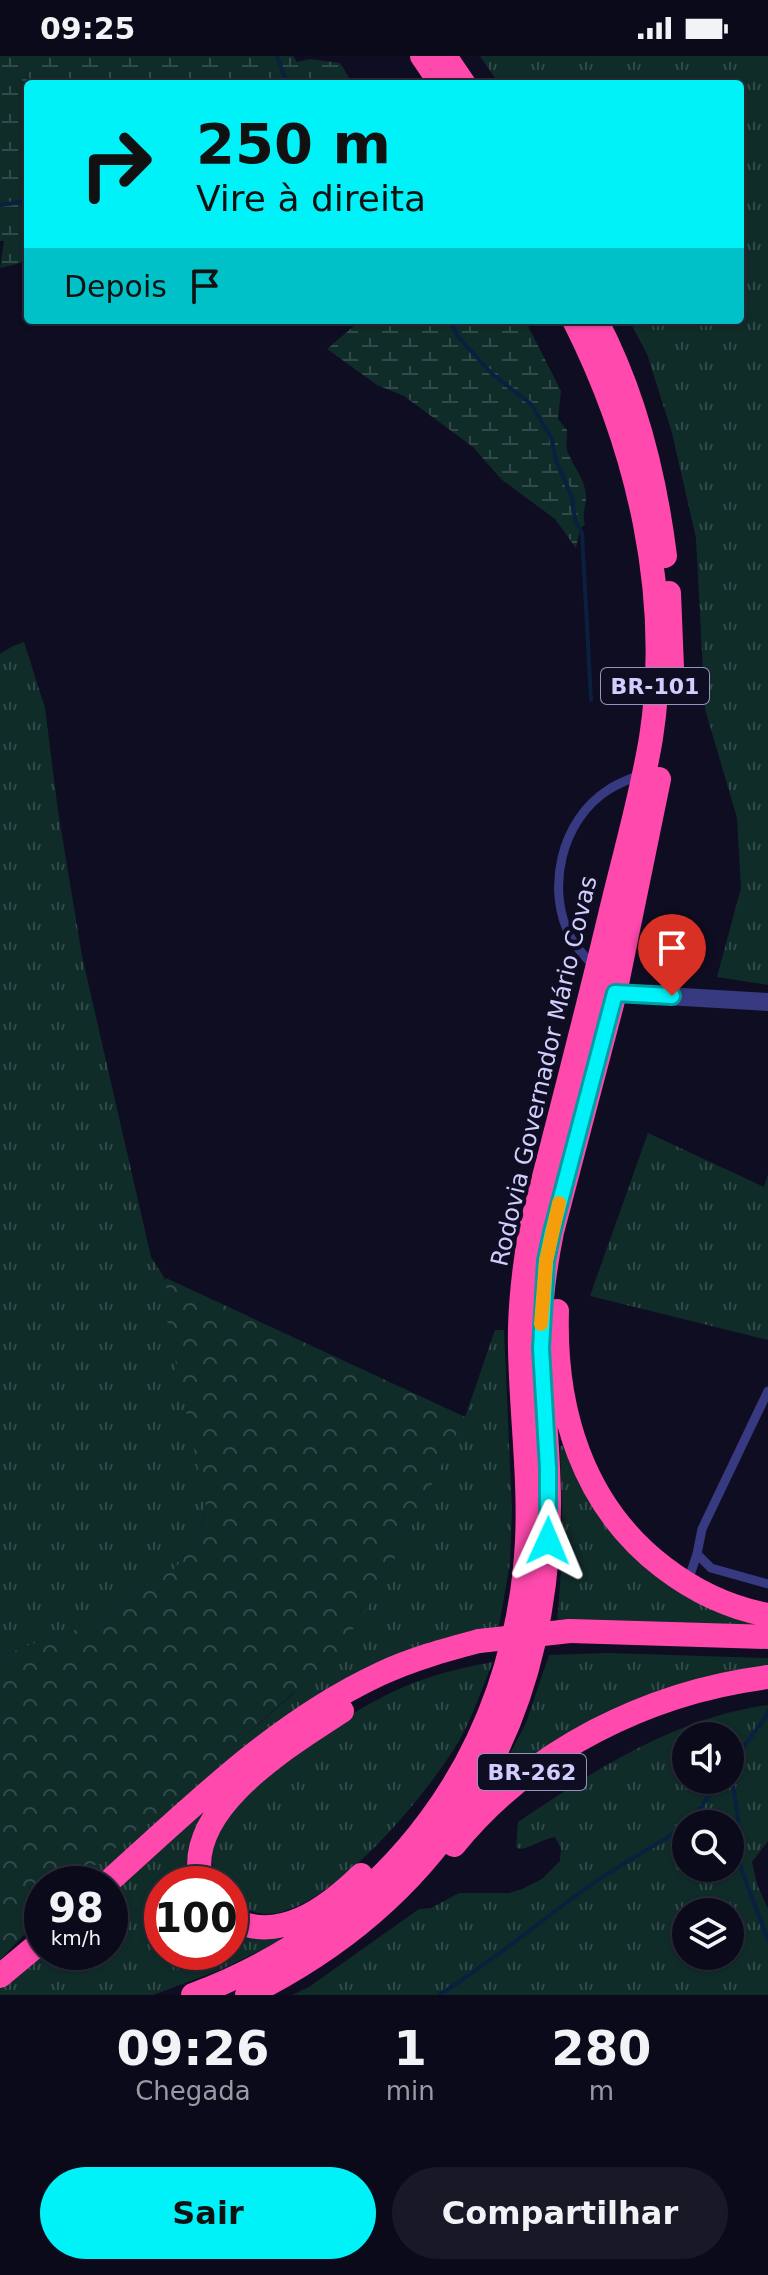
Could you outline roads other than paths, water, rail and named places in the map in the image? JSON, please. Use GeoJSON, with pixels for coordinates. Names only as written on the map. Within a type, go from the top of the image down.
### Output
{"type":"FeatureCollection","features":[{"type":"Feature","properties":{"kind":"highway"},"geometry":{"type":"LineString","coordinates":[[422,56],[438,80]]}},
{"type":"Feature","properties":{"kind":"highway"},"geometry":{"type":"LineString","coordinates":[[445,56],[461,80]]}},
{"type":"Feature","properties":{"kind":"highway","name":"Rodovia Governador Mário Covas"},"geometry":{"type":"LineString","coordinates":[[193,1995],[236,1977],[296,1945],[338,1916],[376,1883],[410,1847],[447,1796],[478,1740],[497,1695],[519,1613],[527,1540],[527,1469],[520,1348],[525,1258],[645,772],[655,699],[653,575],[637,484],[609,396],[576,324]]}},
{"type":"Feature","properties":{"kind":"highway","name":"Rodovia Governador Mário Covas"},"geometry":{"type":"LineString","coordinates":[[247,1995],[340,1941],[409,1880],[458,1818],[498,1749],[530,1661],[542,1602],[548,1541],[548,1468],[541,1348],[543,1291],[552,1232],[615,993],[667,740],[672,627],[661,522],[646,453],[625,390],[598,324]]}},
{"type":"Feature","properties":{"kind":"highway"},"geometry":{"type":"LineString","coordinates":[[595,1064],[572,1184],[558,1288],[558,1346],[563,1401],[579,1457],[602,1503],[641,1549],[687,1584],[720,1601],[768,1615]]}},
{"type":"Feature","properties":{"kind":"highway"},"geometry":{"type":"LineString","coordinates":[[126,1866],[251,1756],[306,1715],[382,1673],[430,1655],[570,1638],[768,1637]]}},
{"type":"Feature","properties":{"kind":"highway"},"geometry":{"type":"LineString","coordinates":[[570,1638],[768,1651]]}},
{"type":"Feature","properties":{"kind":"highway"},"geometry":{"type":"LineString","coordinates":[[199,1866],[199,1850],[207,1827],[238,1791],[271,1760],[348,1708],[411,1676],[480,1648]]}},
{"type":"Feature","properties":{"kind":"highway","name":"BR-262"},"geometry":{"type":"LineString","coordinates":[[340,1941],[406,1896],[490,1807],[531,1772],[567,1748],[625,1716],[671,1698],[768,1677]]}},
{"type":"Feature","properties":{"kind":"highway"},"geometry":{"type":"LineString","coordinates":[[248,1925],[278,1927],[313,1912],[351,1884],[403,1832],[443,1785],[497,1695]]}},
{"type":"Feature","properties":{"kind":"highway"},"geometry":{"type":"LineString","coordinates":[[0,1976],[24,1956]]}},
{"type":"Feature","properties":{"kind":"street"},"geometry":{"type":"LineString","coordinates":[[615,993],[768,1002]]}},
{"type":"Feature","properties":{"kind":"lane"},"geometry":{"type":"LineString","coordinates":[[597,971],[571,938],[559,899],[561,858],[578,820],[607,790],[645,772]]}},
{"type":"Feature","properties":{"kind":"lane"},"geometry":{"type":"LineString","coordinates":[[687,1584],[702,1529],[768,1391]]}},
{"type":"Feature","properties":{"kind":"lane"},"geometry":{"type":"LineString","coordinates":[[697,1554],[711,1568],[768,1584]]}},
{"type":"Feature","properties":{"kind":"waterway"},"geometry":{"type":"LineString","coordinates":[[277,56],[286,80]]}},
{"type":"Feature","properties":{"kind":"waterway"},"geometry":{"type":"LineString","coordinates":[[0,205],[24,202]]}},
{"type":"Feature","properties":{"kind":"waterway"},"geometry":{"type":"LineString","coordinates":[[451,324],[459,338],[492,374],[531,404],[551,437],[556,460],[572,497],[575,520],[582,533],[591,700]]}},
{"type":"Feature","properties":{"kind":"waterway"},"geometry":{"type":"LineString","coordinates":[[744,1746],[768,1710]]}},
{"type":"Feature","properties":{"kind":"waterway"},"geometry":{"type":"LineString","coordinates":[[439,1995],[590,1886],[683,1827],[710,1794]]}},
{"type":"Feature","properties":{"kind":"waterway"},"geometry":{"type":"LineString","coordinates":[[734,1794],[740,1866],[768,1940]]}}]}
